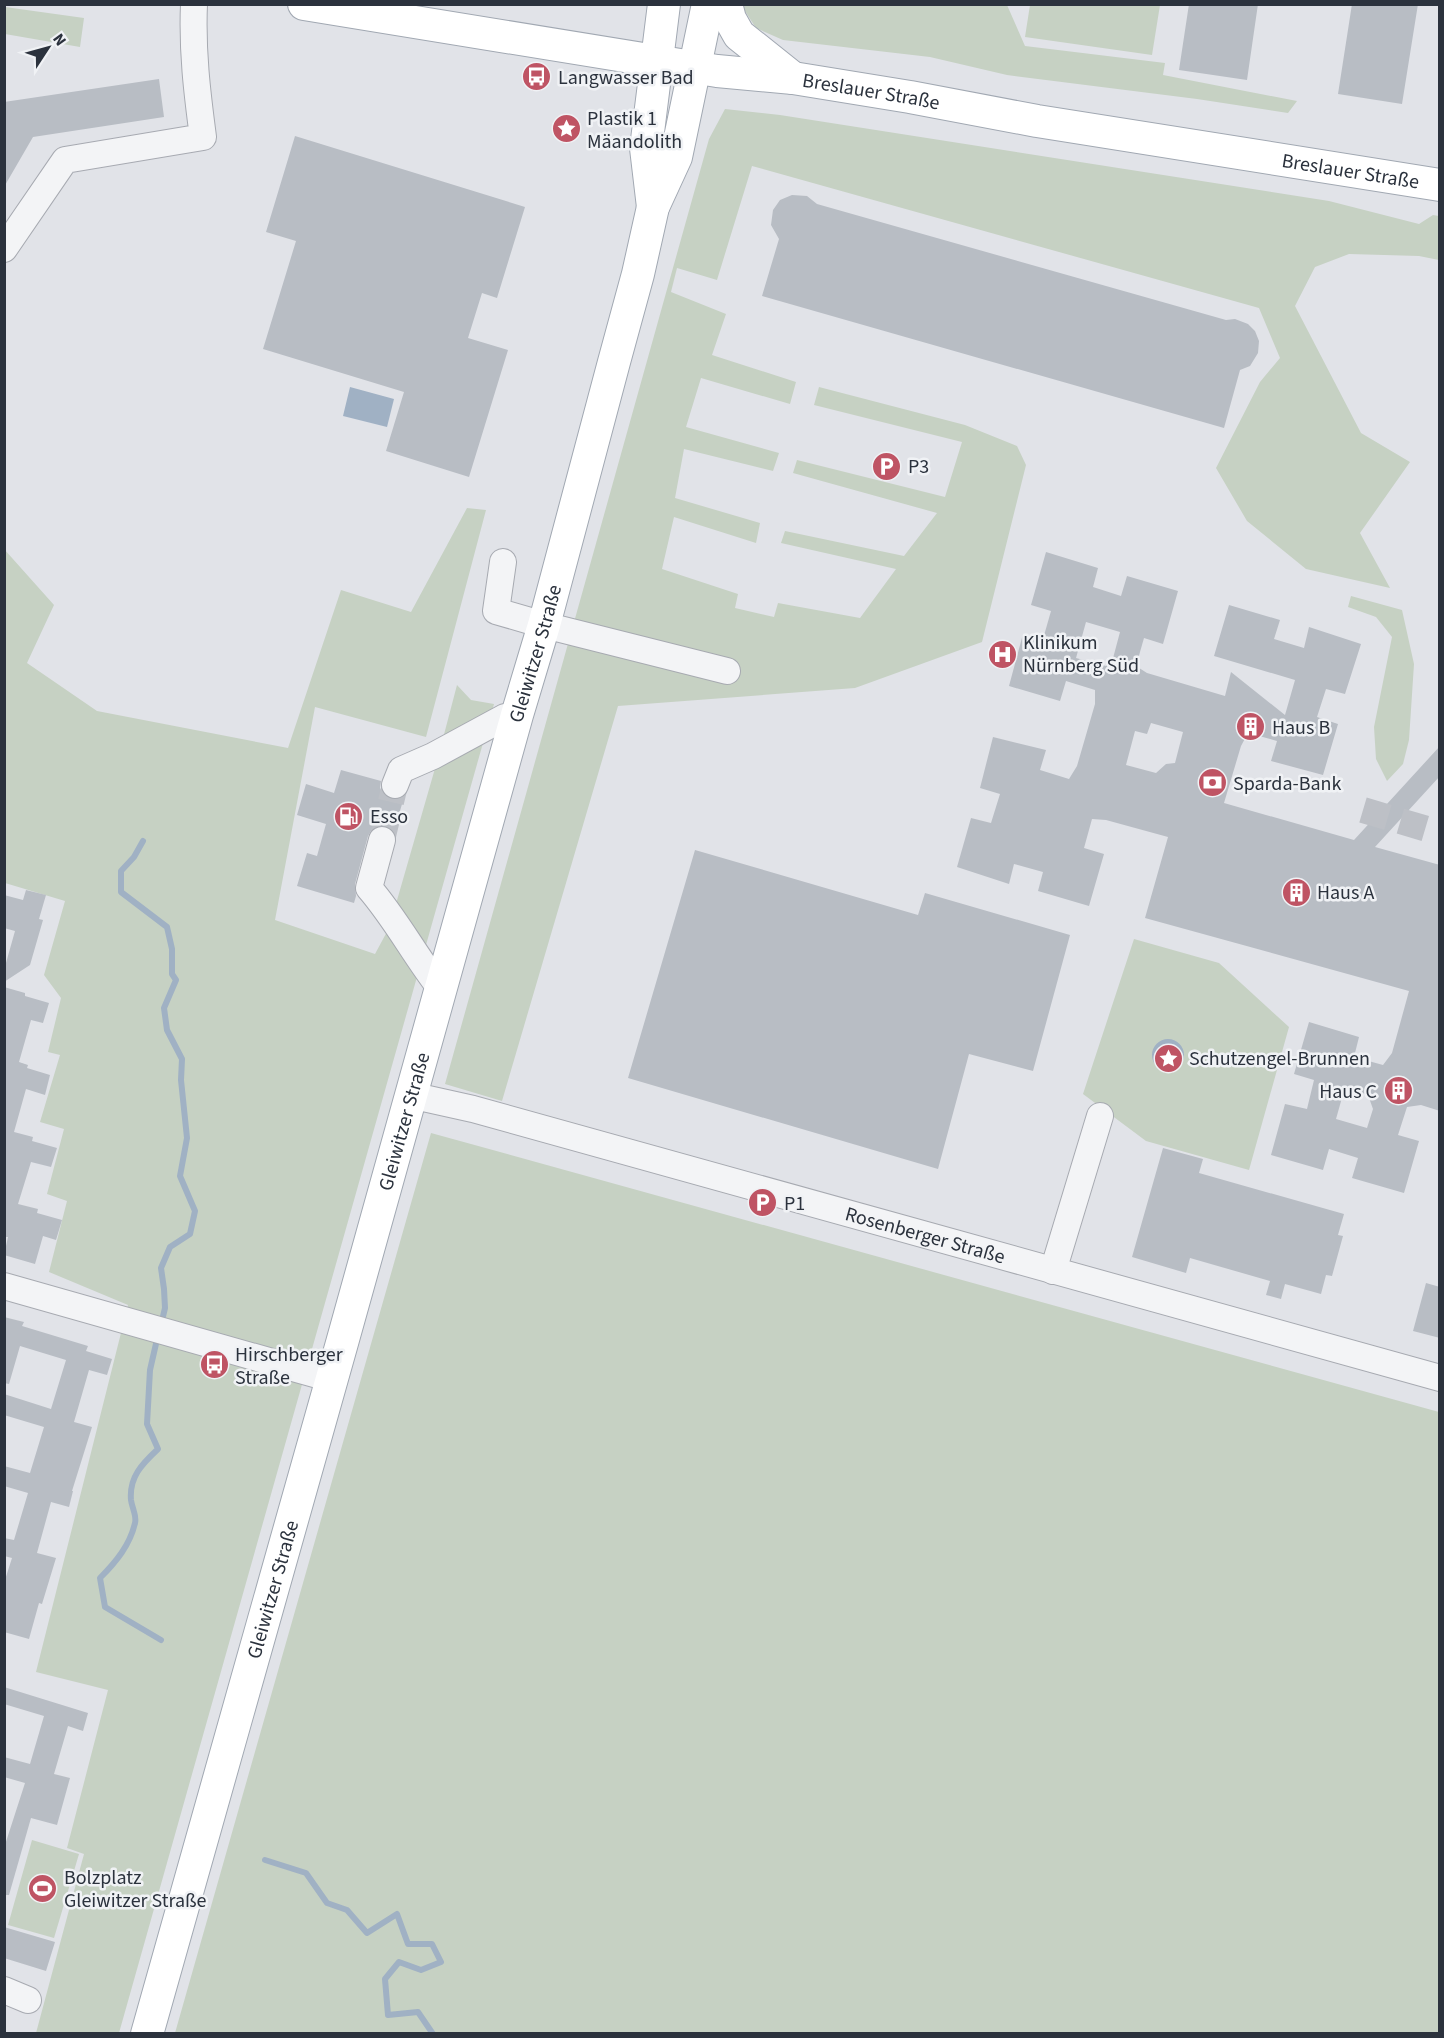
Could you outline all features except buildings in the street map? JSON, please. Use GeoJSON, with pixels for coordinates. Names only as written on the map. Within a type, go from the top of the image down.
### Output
{"type":"FeatureCollection","features":[{"type":"Feature","properties":{"kind":"main road","name":"Breslauer Straße"},"geometry":{"type":"LineString","coordinates":[[304,4],[695,68],[735,74],[793,78],[1037,121],[1440,185]]}},
{"type":"Feature","properties":{"kind":"main road","name":"Gleiwitzer Straße"},"geometry":{"type":"LineString","coordinates":[[653,207],[646,148],[664,4]]}},
{"type":"Feature","properties":{"kind":"main road","name":"Gleiwitzer Straße"},"geometry":{"type":"LineString","coordinates":[[147,2034],[544,625],[638,274],[653,207],[676,157],[708,4]]}},
{"type":"Feature","properties":{"kind":"main road"},"geometry":{"type":"LineString","coordinates":[[726,4],[729,19],[739,35],[793,78]]}},
{"type":"Feature","properties":{"kind":"street"},"geometry":{"type":"LineString","coordinates":[[4,249],[65,160],[203,137],[194,69],[194,4]]}},
{"type":"Feature","properties":{"kind":"street"},"geometry":{"type":"LineString","coordinates":[[503,562],[496,610],[544,625],[727,671]]}},
{"type":"Feature","properties":{"kind":"street"},"geometry":{"type":"LineString","coordinates":[[395,785],[400,770],[433,756],[499,720],[517,715]]}},
{"type":"Feature","properties":{"kind":"street"},"geometry":{"type":"LineString","coordinates":[[382,840],[369,888],[390,911],[411,949],[441,989]]}},
{"type":"Feature","properties":{"kind":"street","name":"Rosenberger Straße"},"geometry":{"type":"LineString","coordinates":[[410,1095],[473,1109],[1440,1378]]}},
{"type":"Feature","properties":{"kind":"street"},"geometry":{"type":"LineString","coordinates":[[1053,1271],[1100,1116]]}},
{"type":"Feature","properties":{"kind":"street"},"geometry":{"type":"LineString","coordinates":[[4,1286],[332,1379]]}},
{"type":"Feature","properties":{"kind":"green space"},"geometry":{"type":"Polygon","coordinates":[[[741,5],[1007,5],[1025,46],[1165,63],[1163,75],[1297,101],[1288,113],[1007,75],[930,57],[783,40],[756,28],[741,5]]]}},
{"type":"Feature","properties":{"kind":"green space"},"geometry":{"type":"Polygon","coordinates":[[[1030,5],[1160,5],[1152,55],[1025,37],[1030,5]]]}},
{"type":"Feature","properties":{"kind":"green space"},"geometry":{"type":"Polygon","coordinates":[[[5,7],[84,18],[80,47],[5,34],[5,7]]]}},
{"type":"Feature","properties":{"kind":"green space"},"geometry":{"type":"Polygon","coordinates":[[[725,109],[780,115],[1329,201],[1419,224],[1433,215],[1439,216],[1439,260],[1419,256],[1349,254],[1315,267],[1295,306],[1361,433],[1410,462],[1360,533],[1390,588],[1306,569],[1247,521],[1216,468],[1260,382],[1280,358],[1259,308],[752,166],[717,280],[677,268],[671,292],[726,314],[712,355],[796,382],[790,404],[701,378],[686,427],[779,453],[773,471],[684,449],[675,498],[760,523],[756,543],[674,517],[662,569],[738,594],[735,608],[774,617],[778,603],[860,618],[896,569],[781,543],[785,531],[904,556],[937,513],[793,473],[797,460],[945,497],[962,442],[814,405],[819,387],[965,425],[1017,446],[1026,465],[982,642],[855,688],[618,706],[502,1101],[445,1084],[709,139],[725,109]]]}},
{"type":"Feature","properties":{"kind":"green space"},"geometry":{"type":"Polygon","coordinates":[[[467,508],[486,510],[426,737],[315,707],[275,920],[375,954],[389,928],[457,685],[471,700],[494,704],[119,2033],[36,2033],[84,1854],[67,1848],[108,1690],[36,1672],[128,1305],[49,1272],[67,1201],[47,1194],[64,1129],[40,1122],[60,1055],[48,1052],[61,998],[44,975],[65,901],[5,883],[4,549],[54,605],[27,663],[97,711],[288,748],[341,590],[411,612],[467,508]]]}},
{"type":"Feature","properties":{"kind":"green space"},"geometry":{"type":"Polygon","coordinates":[[[1351,596],[1402,610],[1414,664],[1409,740],[1403,764],[1387,781],[1376,759],[1374,727],[1392,637],[1376,617],[1348,607],[1351,596]]]}},
{"type":"Feature","properties":{"kind":"green space"},"geometry":{"type":"Polygon","coordinates":[[[1134,939],[1219,963],[1289,1027],[1249,1170],[1146,1141],[1083,1094],[1134,939]]]}},
{"type":"Feature","properties":{"kind":"green space"},"geometry":{"type":"Polygon","coordinates":[[[431,1133],[1439,1412],[1439,2033],[175,2033],[431,1133]]]}},
{"type":"Feature","properties":{"kind":"green space","name":"Bolzplatz Gleiwitzer Straße"},"geometry":{"type":"Polygon","coordinates":[[[32,1840],[79,1854],[54,1938],[8,1925],[32,1840]]]}},
{"type":"Feature","properties":{"kind":"water"},"geometry":{"type":"Polygon","coordinates":[[[350,387],[394,399],[387,427],[343,416],[350,387]]]}},
{"type":"Feature","properties":{"kind":"water","name":"Schutzengel-Brunnen"},"geometry":{"type":"Polygon","coordinates":[[[1168,1039],[1179,1044],[1184,1055],[1179,1066],[1168,1071],[1157,1066],[1152,1055],[1157,1044],[1168,1039]]]}},
{"type":"Feature","properties":{"kind":"waterway"},"geometry":{"type":"LineString","coordinates":[[143,841],[134,857],[121,871],[121,892],[167,927],[172,949],[172,974],[176,980],[164,1008],[167,1030],[182,1059],[181,1080],[187,1138],[180,1176],[195,1211],[190,1234],[170,1247],[161,1268],[165,1308],[161,1325]]}},
{"type":"Feature","properties":{"kind":"waterway"},"geometry":{"type":"LineString","coordinates":[[158,1335],[150,1370],[147,1424],[158,1449],[142,1466],[132,1484],[131,1500],[135,1520],[130,1539],[117,1559],[100,1578],[105,1607],[161,1640]]}},
{"type":"Feature","properties":{"kind":"waterway"},"geometry":{"type":"LineString","coordinates":[[265,1860],[306,1873],[327,1903],[347,1910],[367,1933],[397,1914],[408,1944],[432,1944],[441,1962],[421,1970],[399,1962],[385,1979],[388,2015],[418,2012],[433,2034]]}},
{"type":"Feature","properties":{"kind":"tunnel"},"geometry":{"type":"LineString","coordinates":[[382,840],[395,785]]}},
{"type":"Feature","properties":{"kind":"tunnel"},"geometry":{"type":"LineString","coordinates":[[1363,810],[1427,829]]}},
{"type":"Feature","properties":{"kind":"place","name":"Langwasser Bad"},"geometry":{"type":"Point","coordinates":[537,77]}},
{"type":"Feature","properties":{"kind":"place","name":"Plastik 1 Mäandolith"},"geometry":{"type":"Point","coordinates":[566,129]}},
{"type":"Feature","properties":{"kind":"place","name":"P3"},"geometry":{"type":"Point","coordinates":[887,466]}},
{"type":"Feature","properties":{"kind":"place","name":"Klinikum Nürnberg Süd"},"geometry":{"type":"Point","coordinates":[1002,654]}},
{"type":"Feature","properties":{"kind":"place","name":"Haus B"},"geometry":{"type":"Point","coordinates":[1251,727]}},
{"type":"Feature","properties":{"kind":"place","name":"Sparda-Bank"},"geometry":{"type":"Point","coordinates":[1212,783]}},
{"type":"Feature","properties":{"kind":"place","name":"Esso"},"geometry":{"type":"Point","coordinates":[349,816]}},
{"type":"Feature","properties":{"kind":"place","name":"Haus A"},"geometry":{"type":"Point","coordinates":[1296,892]}},
{"type":"Feature","properties":{"kind":"place","name":"Schutzengel-Brunnen"},"geometry":{"type":"Point","coordinates":[1168,1058]}},
{"type":"Feature","properties":{"kind":"place","name":"Haus C"},"geometry":{"type":"Point","coordinates":[1398,1091]}},
{"type":"Feature","properties":{"kind":"place","name":"P1"},"geometry":{"type":"Point","coordinates":[763,1203]}},
{"type":"Feature","properties":{"kind":"place","name":"Hirschberger Straße"},"geometry":{"type":"Point","coordinates":[214,1365]}},
{"type":"Feature","properties":{"kind":"place","name":"Bolzplatz Gleiwitzer Straße"},"geometry":{"type":"Point","coordinates":[43,1889]}}]}
